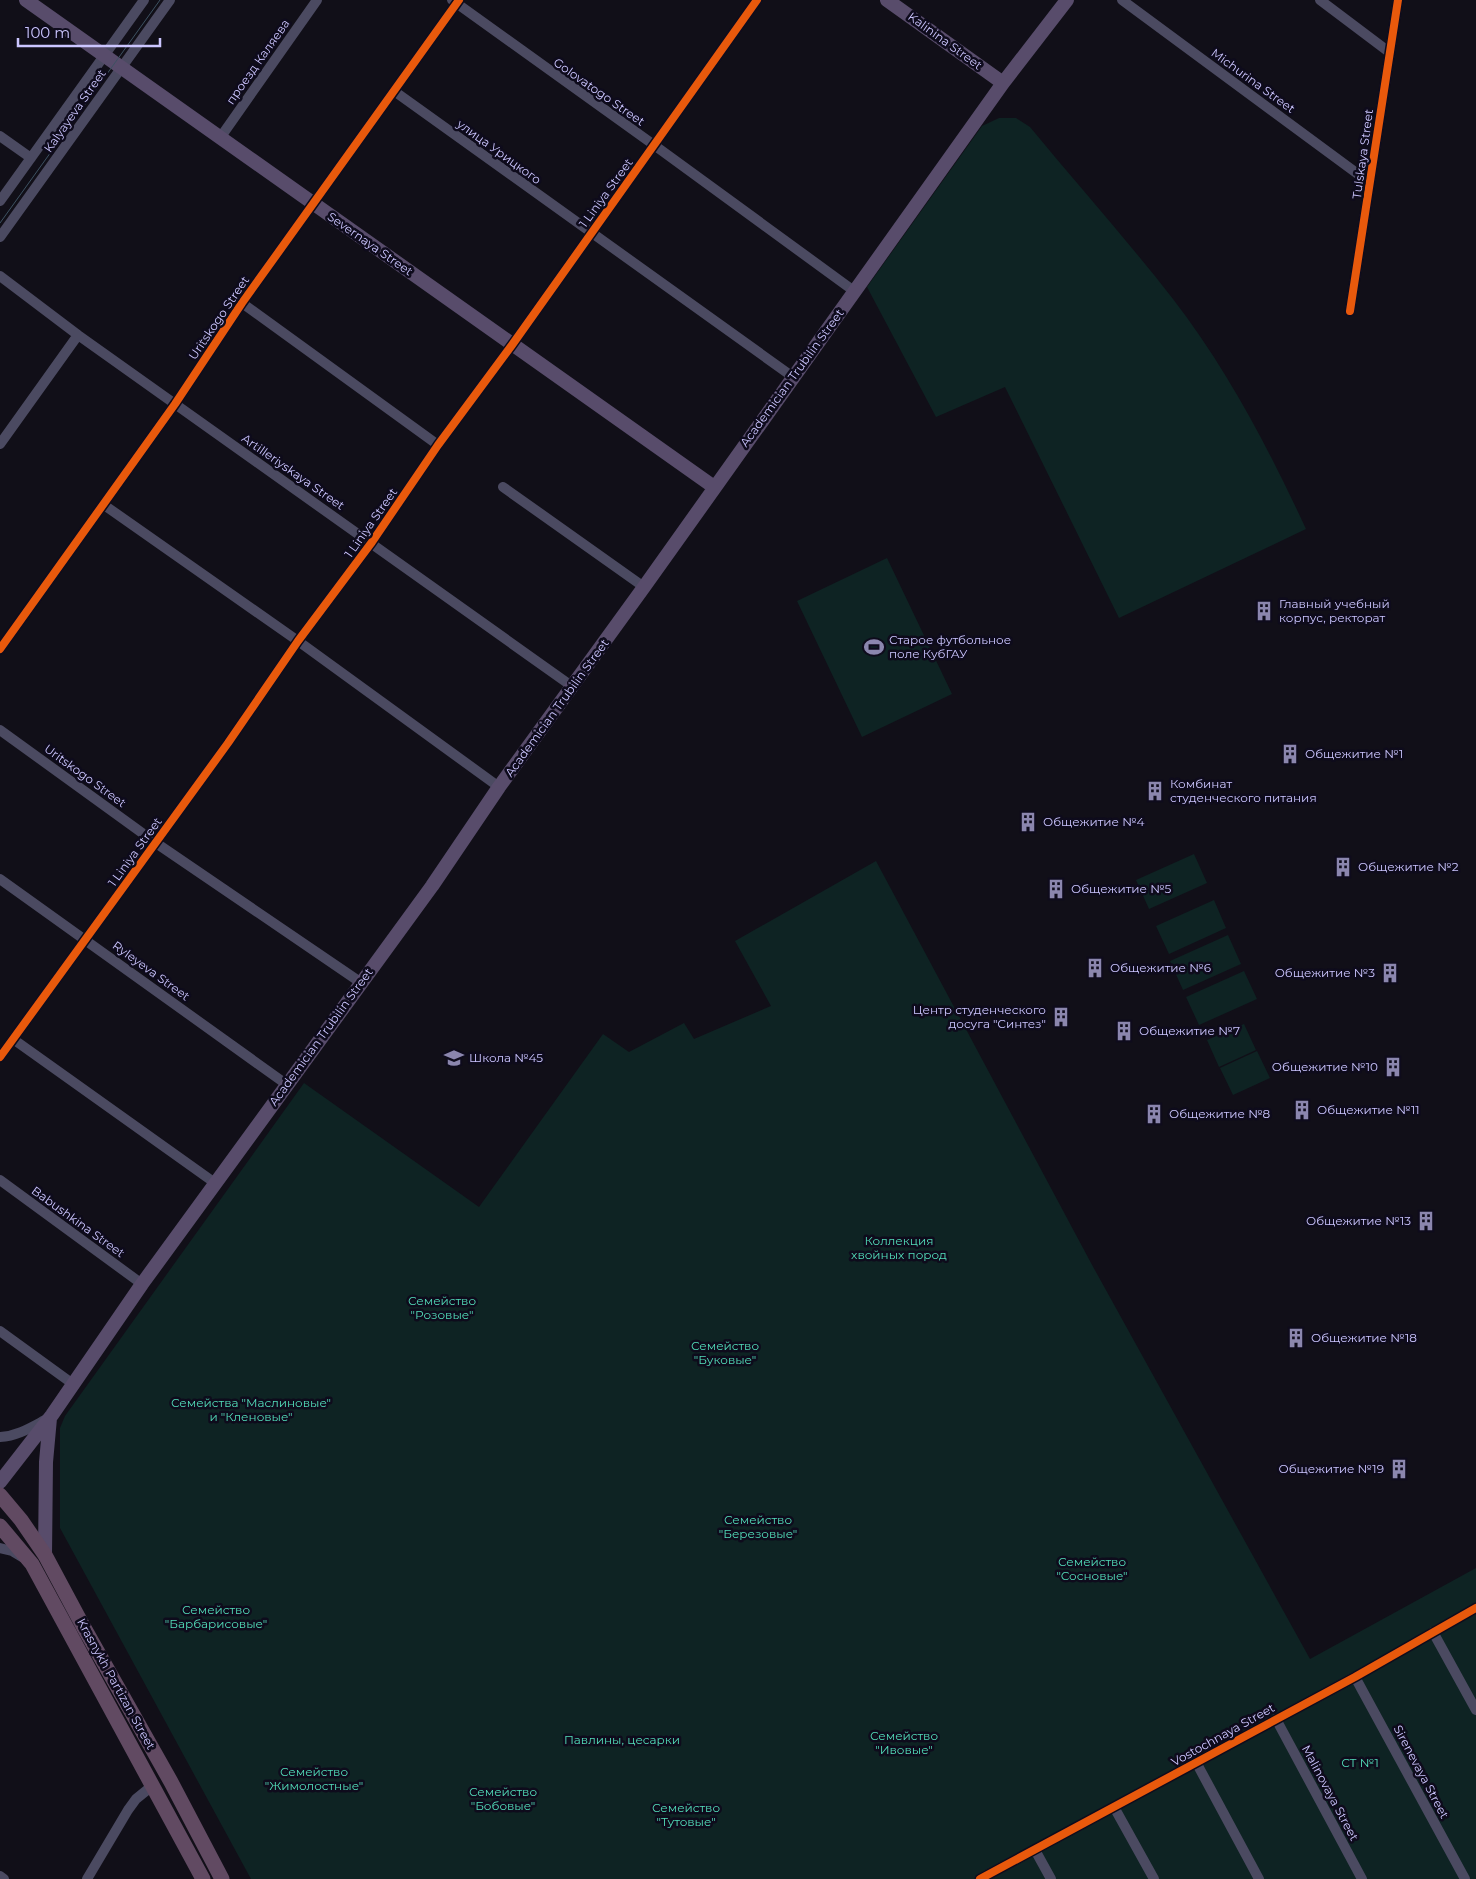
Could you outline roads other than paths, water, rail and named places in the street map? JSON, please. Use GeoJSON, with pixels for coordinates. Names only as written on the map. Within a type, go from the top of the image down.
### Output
{"type":"FeatureCollection","features":[{"type":"Feature","properties":{"kind":"highway","name":"Krasnykh Partizan Street"},"geometry":{"type":"LineString","coordinates":[[0,1495],[46,1555],[222,1879]]}},
{"type":"Feature","properties":{"kind":"highway","name":"Krasnykh Partizan Street"},"geometry":{"type":"LineString","coordinates":[[0,1526],[32,1564],[203,1879]]}},
{"type":"Feature","properties":{"kind":"main road","name":"Severnaya Street"},"geometry":{"type":"LineString","coordinates":[[26,0],[714,487]]}},
{"type":"Feature","properties":{"kind":"main road","name":"Kalinina Street"},"geometry":{"type":"LineString","coordinates":[[887,0],[1003,82]]}},
{"type":"Feature","properties":{"kind":"main road","name":"Academician Trubilin Street"},"geometry":{"type":"LineString","coordinates":[[0,1482],[50,1417],[142,1284],[360,982],[432,886],[499,787],[573,687],[1003,82],[1066,0]]}},
{"type":"Feature","properties":{"kind":"main road","name":"Academician Trubilin Street"},"geometry":{"type":"LineString","coordinates":[[46,1555],[46,1462],[50,1417]]}},
{"type":"Feature","properties":{"kind":"street","name":"Kalyayeva Street"},"geometry":{"type":"LineString","coordinates":[[0,201],[144,0]]}},
{"type":"Feature","properties":{"kind":"street","name":"Kalyayeva Street"},"geometry":{"type":"LineString","coordinates":[[0,237],[170,0]]}},
{"type":"Feature","properties":{"kind":"street","name":"проезд Каляева"},"geometry":{"type":"LineString","coordinates":[[220,138],[317,0]]}},
{"type":"Feature","properties":{"kind":"street","name":"1 Liniya Street"},"geometry":{"type":"LineString","coordinates":[[0,1057],[228,743],[298,641],[372,542],[438,445],[512,345],[757,0]]}},
{"type":"Feature","properties":{"kind":"street","name":"Michurina Street"},"geometry":{"type":"LineString","coordinates":[[1122,0],[1370,183]]}},
{"type":"Feature","properties":{"kind":"street"},"geometry":{"type":"LineString","coordinates":[[1320,0],[1389,52]]}},
{"type":"Feature","properties":{"kind":"street","name":"Tulskaya Street"},"geometry":{"type":"LineString","coordinates":[[1350,311],[1398,0]]}},
{"type":"Feature","properties":{"kind":"street","name":"Golovatogo Street"},"geometry":{"type":"LineString","coordinates":[[455,1],[854,291]]}},
{"type":"Feature","properties":{"kind":"street","name":"Uritskogo Street"},"geometry":{"type":"LineString","coordinates":[[0,649],[175,404],[242,303],[394,91],[455,1]]}},
{"type":"Feature","properties":{"kind":"street","name":"улица Урицкого"},"geometry":{"type":"LineString","coordinates":[[394,91],[591,232]]}},
{"type":"Feature","properties":{"kind":"street"},"geometry":{"type":"LineString","coordinates":[[0,136],[31,158]]}},
{"type":"Feature","properties":{"kind":"street","name":"1 Liniya Street"},"geometry":{"type":"LineString","coordinates":[[591,232],[793,377]]}},
{"type":"Feature","properties":{"kind":"street","name":"Artilleriyskaya Street"},"geometry":{"type":"LineString","coordinates":[[0,276],[78,335],[372,542],[573,687]]}},
{"type":"Feature","properties":{"kind":"street"},"geometry":{"type":"LineString","coordinates":[[242,303],[438,445]]}},
{"type":"Feature","properties":{"kind":"street"},"geometry":{"type":"LineString","coordinates":[[0,444],[78,335]]}},
{"type":"Feature","properties":{"kind":"street"},"geometry":{"type":"LineString","coordinates":[[502,486],[644,587]]}},
{"type":"Feature","properties":{"kind":"street"},"geometry":{"type":"LineString","coordinates":[[104,505],[298,641],[499,787]]}},
{"type":"Feature","properties":{"kind":"street","name":"Uritskogo Street"},"geometry":{"type":"LineString","coordinates":[[0,730],[156,843]]}},
{"type":"Feature","properties":{"kind":"street","name":"1 Liniya Street"},"geometry":{"type":"LineString","coordinates":[[156,843],[360,982]]}},
{"type":"Feature","properties":{"kind":"street","name":"Ryleyeva Street"},"geometry":{"type":"LineString","coordinates":[[0,879],[286,1084]]}},
{"type":"Feature","properties":{"kind":"street"},"geometry":{"type":"LineString","coordinates":[[13,1039],[215,1183]]}},
{"type":"Feature","properties":{"kind":"street","name":"Babushkina Street"},"geometry":{"type":"LineString","coordinates":[[0,1180],[142,1284]]}},
{"type":"Feature","properties":{"kind":"street"},"geometry":{"type":"LineString","coordinates":[[0,1331],[73,1384]]}},
{"type":"Feature","properties":{"kind":"street","name":"Academician Trubilin Street"},"geometry":{"type":"LineString","coordinates":[[0,1437],[8,1437],[25,1432],[50,1417]]}},
{"type":"Feature","properties":{"kind":"street"},"geometry":{"type":"LineString","coordinates":[[0,1548],[12,1551],[32,1564]]}},
{"type":"Feature","properties":{"kind":"street","name":"Vostochnaya Street"},"geometry":{"type":"LineString","coordinates":[[980,1879],[1355,1677],[1476,1608]]}},
{"type":"Feature","properties":{"kind":"street"},"geometry":{"type":"LineString","coordinates":[[1433,1632],[1476,1710]]}},
{"type":"Feature","properties":{"kind":"street","name":"Sirenevaya Street"},"geometry":{"type":"LineString","coordinates":[[1355,1677],[1465,1879]]}},
{"type":"Feature","properties":{"kind":"street","name":"Malinovaya Street"},"geometry":{"type":"LineString","coordinates":[[1276,1719],[1362,1879]]}},
{"type":"Feature","properties":{"kind":"street"},"geometry":{"type":"LineString","coordinates":[[1196,1762],[1259,1879]]}},
{"type":"Feature","properties":{"kind":"street"},"geometry":{"type":"LineString","coordinates":[[87,1879],[128,1810],[136,1799],[152,1786]]}},
{"type":"Feature","properties":{"kind":"street"},"geometry":{"type":"LineString","coordinates":[[1114,1807],[1154,1879]]}},
{"type":"Feature","properties":{"kind":"street"},"geometry":{"type":"LineString","coordinates":[[1035,1850],[1051,1879]]}},
{"type":"Feature","properties":{"kind":"street"},"geometry":{"type":"LineString","coordinates":[[0,1876],[4,1879]]}},
{"type":"Feature","properties":{"kind":"tram line"},"geometry":{"type":"LineString","coordinates":[[0,223],[160,0]]}},
{"type":"Feature","properties":{"kind":"place","name":"Главный учебный корпус, ректорат"},"geometry":{"type":"Point","coordinates":[1264,611]}},
{"type":"Feature","properties":{"kind":"place","name":"Старое футбольное поле КубГАУ"},"geometry":{"type":"Point","coordinates":[874,647]}},
{"type":"Feature","properties":{"kind":"place","name":"Общежитие №1"},"geometry":{"type":"Point","coordinates":[1290,754]}},
{"type":"Feature","properties":{"kind":"place","name":"Комбинат студенческого питания"},"geometry":{"type":"Point","coordinates":[1155,791]}},
{"type":"Feature","properties":{"kind":"place","name":"Общежитие №4"},"geometry":{"type":"Point","coordinates":[1028,822]}},
{"type":"Feature","properties":{"kind":"place","name":"Общежитие №2"},"geometry":{"type":"Point","coordinates":[1343,867]}},
{"type":"Feature","properties":{"kind":"place","name":"Общежитие №5"},"geometry":{"type":"Point","coordinates":[1056,889]}},
{"type":"Feature","properties":{"kind":"place","name":"Общежитие №6"},"geometry":{"type":"Point","coordinates":[1095,968]}},
{"type":"Feature","properties":{"kind":"place","name":"Общежитие №3"},"geometry":{"type":"Point","coordinates":[1390,973]}},
{"type":"Feature","properties":{"kind":"place","name":"Центр студенческого досуга \"Синтез\""},"geometry":{"type":"Point","coordinates":[1061,1017]}},
{"type":"Feature","properties":{"kind":"place","name":"Общежитие №7"},"geometry":{"type":"Point","coordinates":[1124,1031]}},
{"type":"Feature","properties":{"kind":"place","name":"Школа №45"},"geometry":{"type":"Point","coordinates":[454,1058]}},
{"type":"Feature","properties":{"kind":"place","name":"Общежитие №10"},"geometry":{"type":"Point","coordinates":[1393,1067]}},
{"type":"Feature","properties":{"kind":"place","name":"Общежитие №11"},"geometry":{"type":"Point","coordinates":[1302,1110]}},
{"type":"Feature","properties":{"kind":"place","name":"Общежитие №8"},"geometry":{"type":"Point","coordinates":[1154,1114]}},
{"type":"Feature","properties":{"kind":"place","name":"Общежитие №13"},"geometry":{"type":"Point","coordinates":[1426,1221]}},
{"type":"Feature","properties":{"kind":"place","name":"Общежитие №18"},"geometry":{"type":"Point","coordinates":[1296,1338]}},
{"type":"Feature","properties":{"kind":"place","name":"Общежитие №19"},"geometry":{"type":"Point","coordinates":[1399,1469]}},
{"type":"Feature","properties":{"kind":"park label","name":"Коллекция хвойных пород"},"geometry":{"type":"Point","coordinates":[899,1248]}},
{"type":"Feature","properties":{"kind":"park label","name":"Семейство \"Розовые\""},"geometry":{"type":"Point","coordinates":[442,1308]}},
{"type":"Feature","properties":{"kind":"park label","name":"Семейство \"Буковые\""},"geometry":{"type":"Point","coordinates":[725,1353]}},
{"type":"Feature","properties":{"kind":"park label","name":"Семейства \"Маслиновые\" и \"Кленовые\""},"geometry":{"type":"Point","coordinates":[251,1410]}},
{"type":"Feature","properties":{"kind":"park label","name":"Семейство \"Березовые\""},"geometry":{"type":"Point","coordinates":[758,1527]}},
{"type":"Feature","properties":{"kind":"park label","name":"Семейство \"Сосновые\""},"geometry":{"type":"Point","coordinates":[1092,1569]}},
{"type":"Feature","properties":{"kind":"park label","name":"Семейство \"Барбарисовые\""},"geometry":{"type":"Point","coordinates":[216,1617]}},
{"type":"Feature","properties":{"kind":"park label","name":"Павлины, цесарки"},"geometry":{"type":"Point","coordinates":[622,1740]}},
{"type":"Feature","properties":{"kind":"park label","name":"Семейство \"Ивовые\""},"geometry":{"type":"Point","coordinates":[904,1743]}},
{"type":"Feature","properties":{"kind":"park label","name":"СТ №1"},"geometry":{"type":"Point","coordinates":[1360,1763]}},
{"type":"Feature","properties":{"kind":"park label","name":"Семейство \"Жимолостные\""},"geometry":{"type":"Point","coordinates":[314,1779]}},
{"type":"Feature","properties":{"kind":"park label","name":"Семейство \"Бобовые\""},"geometry":{"type":"Point","coordinates":[503,1799]}},
{"type":"Feature","properties":{"kind":"park label","name":"Семейство \"Тутовые\""},"geometry":{"type":"Point","coordinates":[686,1815]}}]}
